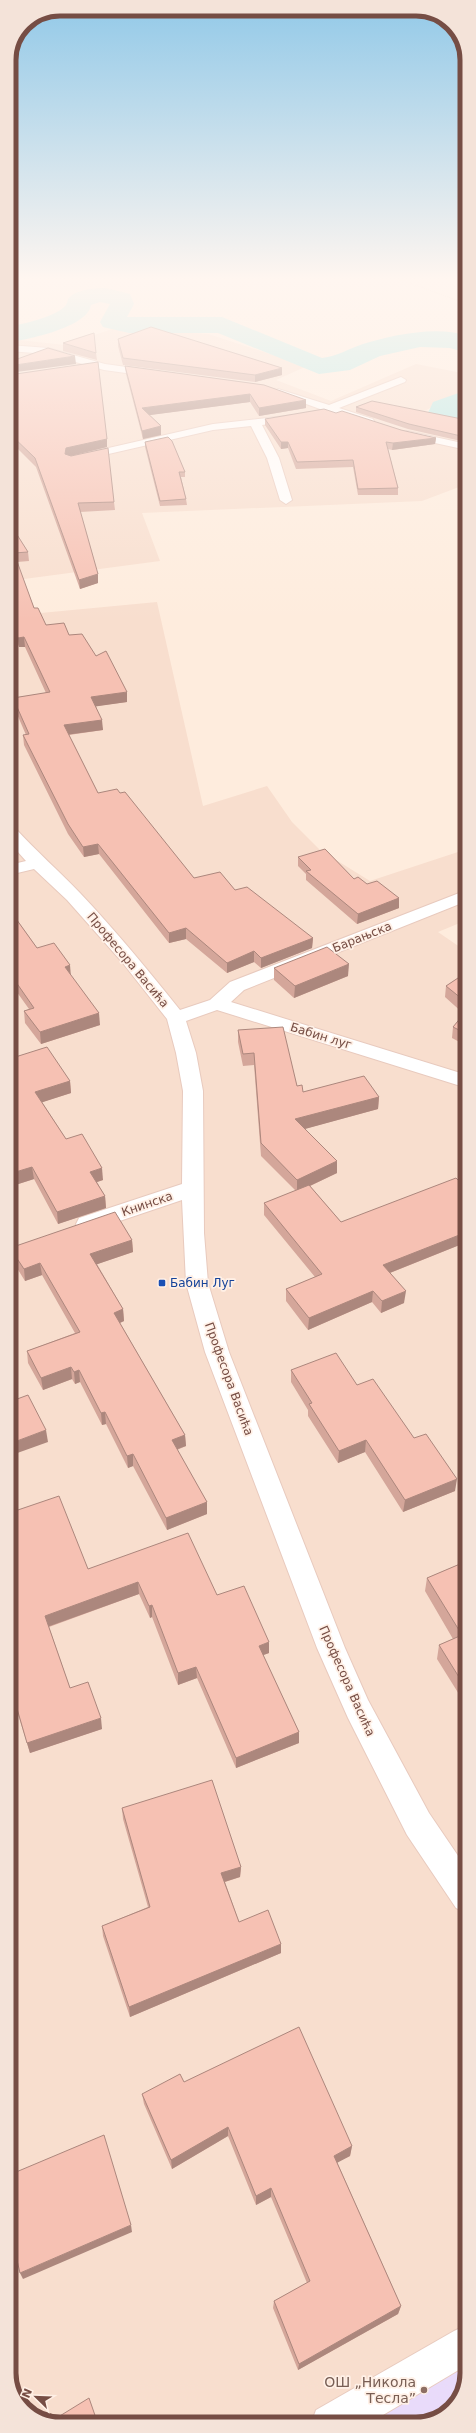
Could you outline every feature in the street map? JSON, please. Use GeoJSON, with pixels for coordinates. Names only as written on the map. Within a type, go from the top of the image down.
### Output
{"type":"FeatureCollection","features":[{"type":"Feature","properties":{"kind":"street"},"geometry":{"type":"LineString","coordinates":[[282,394],[382,426]]}},
{"type":"Feature","properties":{"kind":"street"},"geometry":{"type":"LineString","coordinates":[[71,460],[213,427],[294,418],[330,409],[368,394]]}},
{"type":"Feature","properties":{"kind":"street"},"geometry":{"type":"LineString","coordinates":[[255,422],[273,458],[286,500]]}},
{"type":"Feature","properties":{"kind":"street"},"geometry":{"type":"LineString","coordinates":[[397,431],[460,445]]}},
{"type":"Feature","properties":{"kind":"street","name":"Професора Васића"},"geometry":{"type":"LineString","coordinates":[[16,840],[37,863],[73,896],[129,958],[176,1018],[186,1053],[193,1091],[193,1233],[197,1283],[220,1360],[331,1648],[358,1709],[418,1824],[460,1886]]}},
{"type":"Feature","properties":{"kind":"street"},"geometry":{"type":"LineString","coordinates":[[16,868],[37,863]]}},
{"type":"Feature","properties":{"kind":"street","name":"Барањска"},"geometry":{"type":"LineString","coordinates":[[217,1004],[237,986],[460,898]]}},
{"type":"Feature","properties":{"kind":"street"},"geometry":{"type":"LineString","coordinates":[[176,1018],[217,1004]]}},
{"type":"Feature","properties":{"kind":"street","name":"Бабин луг"},"geometry":{"type":"LineString","coordinates":[[217,1004],[460,1080]]}},
{"type":"Feature","properties":{"kind":"street","name":"Книнска"},"geometry":{"type":"LineString","coordinates":[[68,1231],[194,1188]]}},
{"type":"Feature","properties":{"kind":"street"},"geometry":{"type":"LineString","coordinates":[[342,2417],[460,2348]]}},
{"type":"Feature","properties":{"kind":"shaded area"},"geometry":{"type":"Polygon","coordinates":[[[16,394],[311,394],[331,401],[348,394],[457,394],[419,414],[460,422],[460,487],[422,501],[142,513],[160,561],[16,580],[16,394]]]}},
{"type":"Feature","properties":{"kind":"shaded area"},"geometry":{"type":"Polygon","coordinates":[[[157,602],[203,806],[267,786],[292,822],[320,850],[370,881],[460,851],[460,923],[438,932],[460,947],[460,2348],[342,2417],[57,2417],[43,2414],[29,2404],[23,2397],[18,2387],[16,2378],[16,615],[157,602]]]}},
{"type":"Feature","properties":{"kind":"shaded area","name":"ОШ „Никола Тесла”"},"geometry":{"type":"Polygon","coordinates":[[[460,2348],[460,2373],[457,2390],[443,2408],[430,2415],[421,2417],[342,2417],[460,2348]]]}},
{"type":"Feature","properties":{"kind":"building"},"geometry":{"type":"Polygon","coordinates":[[[16,394],[102,394],[107,439],[66,448],[65,454],[71,456],[108,448],[114,502],[78,503],[98,574],[79,580],[35,458],[16,440],[16,394]]]}},
{"type":"Feature","properties":{"kind":"building"},"geometry":{"type":"Polygon","coordinates":[[[132,394],[288,394],[306,400],[259,408],[250,394],[142,408],[161,426],[142,431],[132,394]]]}},
{"type":"Feature","properties":{"kind":"building"},"geometry":{"type":"Polygon","coordinates":[[[372,401],[460,419],[460,436],[409,424],[356,407],[372,401]]]}},
{"type":"Feature","properties":{"kind":"building"},"geometry":{"type":"Polygon","coordinates":[[[324,409],[336,413],[342,411],[401,430],[436,438],[393,443],[386,442],[398,488],[358,489],[353,460],[297,462],[288,442],[281,442],[265,419],[324,409]]]}},
{"type":"Feature","properties":{"kind":"building"},"geometry":{"type":"Polygon","coordinates":[[[168,437],[172,441],[185,472],[179,472],[186,499],[160,501],[145,442],[168,437]]]}},
{"type":"Feature","properties":{"kind":"building"},"geometry":{"type":"Polygon","coordinates":[[[16,533],[28,552],[16,553],[16,533]]]}},
{"type":"Feature","properties":{"kind":"building"},"geometry":{"type":"Polygon","coordinates":[[[16,558],[34,608],[38,608],[46,625],[64,623],[69,635],[82,634],[96,656],[106,651],[127,692],[91,697],[102,720],[64,725],[98,793],[117,789],[120,793],[125,792],[194,878],[220,872],[235,890],[247,887],[313,938],[261,958],[254,951],[227,963],[186,928],[169,933],[98,844],[83,847],[68,824],[23,735],[29,734],[16,705],[16,698],[50,692],[24,637],[18,638],[16,633],[16,558]]]}},
{"type":"Feature","properties":{"kind":"building"},"geometry":{"type":"Polygon","coordinates":[[[325,849],[354,879],[358,877],[367,884],[377,881],[399,898],[358,914],[306,871],[311,870],[298,857],[325,849]]]}},
{"type":"Feature","properties":{"kind":"building"},"geometry":{"type":"Polygon","coordinates":[[[16,919],[37,948],[54,943],[70,965],[65,967],[99,1013],[40,1032],[24,1011],[34,1008],[16,982],[16,919]]]}},
{"type":"Feature","properties":{"kind":"building"},"geometry":{"type":"Polygon","coordinates":[[[327,947],[349,964],[295,986],[274,968],[327,947]]]}},
{"type":"Feature","properties":{"kind":"building"},"geometry":{"type":"Polygon","coordinates":[[[460,977],[460,997],[446,986],[460,977]]]}},
{"type":"Feature","properties":{"kind":"building"},"geometry":{"type":"Polygon","coordinates":[[[460,1018],[460,1030],[453,1027],[460,1018]]]}},
{"type":"Feature","properties":{"kind":"building"},"geometry":{"type":"Polygon","coordinates":[[[283,1027],[297,1086],[302,1085],[303,1092],[364,1076],[379,1097],[295,1119],[337,1161],[297,1180],[261,1143],[254,1053],[243,1054],[238,1030],[283,1027]]]}},
{"type":"Feature","properties":{"kind":"building"},"geometry":{"type":"Polygon","coordinates":[[[47,1047],[70,1081],[35,1092],[66,1139],[82,1134],[102,1168],[90,1172],[105,1196],[57,1212],[32,1167],[16,1172],[16,1057],[47,1047]]]}},
{"type":"Feature","properties":{"kind":"building"},"geometry":{"type":"Polygon","coordinates":[[[456,1178],[460,1182],[460,1235],[383,1265],[406,1291],[382,1301],[373,1291],[309,1318],[286,1289],[322,1274],[264,1203],[309,1185],[341,1222],[456,1178]]]}},
{"type":"Feature","properties":{"kind":"building"},"geometry":{"type":"Polygon","coordinates":[[[115,1212],[132,1240],[90,1254],[123,1309],[114,1313],[185,1435],[172,1440],[207,1502],[166,1518],[133,1454],[127,1456],[105,1412],[101,1413],[79,1370],[74,1372],[71,1367],[41,1378],[27,1351],[80,1332],[40,1263],[24,1269],[16,1257],[16,1246],[115,1212]]]}},
{"type":"Feature","properties":{"kind":"building"},"geometry":{"type":"Polygon","coordinates":[[[336,1353],[357,1385],[373,1379],[414,1438],[426,1434],[457,1479],[405,1500],[366,1440],[339,1451],[309,1404],[312,1403],[291,1370],[336,1353]]]}},
{"type":"Feature","properties":{"kind":"building"},"geometry":{"type":"Polygon","coordinates":[[[28,1395],[46,1430],[16,1441],[16,1399],[28,1395]]]}},
{"type":"Feature","properties":{"kind":"building"},"geometry":{"type":"Polygon","coordinates":[[[59,1496],[88,1569],[188,1533],[217,1595],[244,1586],[269,1642],[259,1646],[299,1732],[236,1758],[196,1667],[178,1673],[152,1605],[149,1606],[138,1582],[45,1616],[70,1688],[88,1682],[101,1718],[27,1743],[16,1705],[16,1511],[59,1496]]]}},
{"type":"Feature","properties":{"kind":"building"},"geometry":{"type":"Polygon","coordinates":[[[460,1564],[460,1632],[427,1578],[460,1564]]]}},
{"type":"Feature","properties":{"kind":"building"},"geometry":{"type":"Polygon","coordinates":[[[460,1636],[460,1679],[439,1645],[460,1636]]]}},
{"type":"Feature","properties":{"kind":"building"},"geometry":{"type":"Polygon","coordinates":[[[212,1780],[241,1867],[221,1873],[239,1922],[268,1910],[281,1944],[129,2007],[102,1926],[150,1907],[122,1808],[212,1780]]]}},
{"type":"Feature","properties":{"kind":"building"},"geometry":{"type":"Polygon","coordinates":[[[299,2027],[352,2146],[334,2156],[401,2306],[299,2364],[274,2301],[310,2281],[271,2188],[256,2196],[228,2127],[171,2160],[142,2094],[180,2074],[184,2082],[299,2027]]]}},
{"type":"Feature","properties":{"kind":"building"},"geometry":{"type":"Polygon","coordinates":[[[104,2135],[131,2225],[20,2273],[16,2256],[16,2172],[104,2135]]]}},
{"type":"Feature","properties":{"kind":"building"},"geometry":{"type":"Polygon","coordinates":[[[89,2398],[96,2417],[58,2417],[89,2398]]]}},
{"type":"Feature","properties":{"kind":"waterway"},"geometry":{"type":"LineString","coordinates":[[460,401],[443,408],[442,413],[449,418],[460,420]]}},
{"type":"Feature","properties":{"kind":"place","name":"Бабин Луг"},"geometry":{"type":"Point","coordinates":[162,1283]}},
{"type":"Feature","properties":{"kind":"place","name":"ОШ „Никола Тесла”"},"geometry":{"type":"Point","coordinates":[424,2390]}}]}
